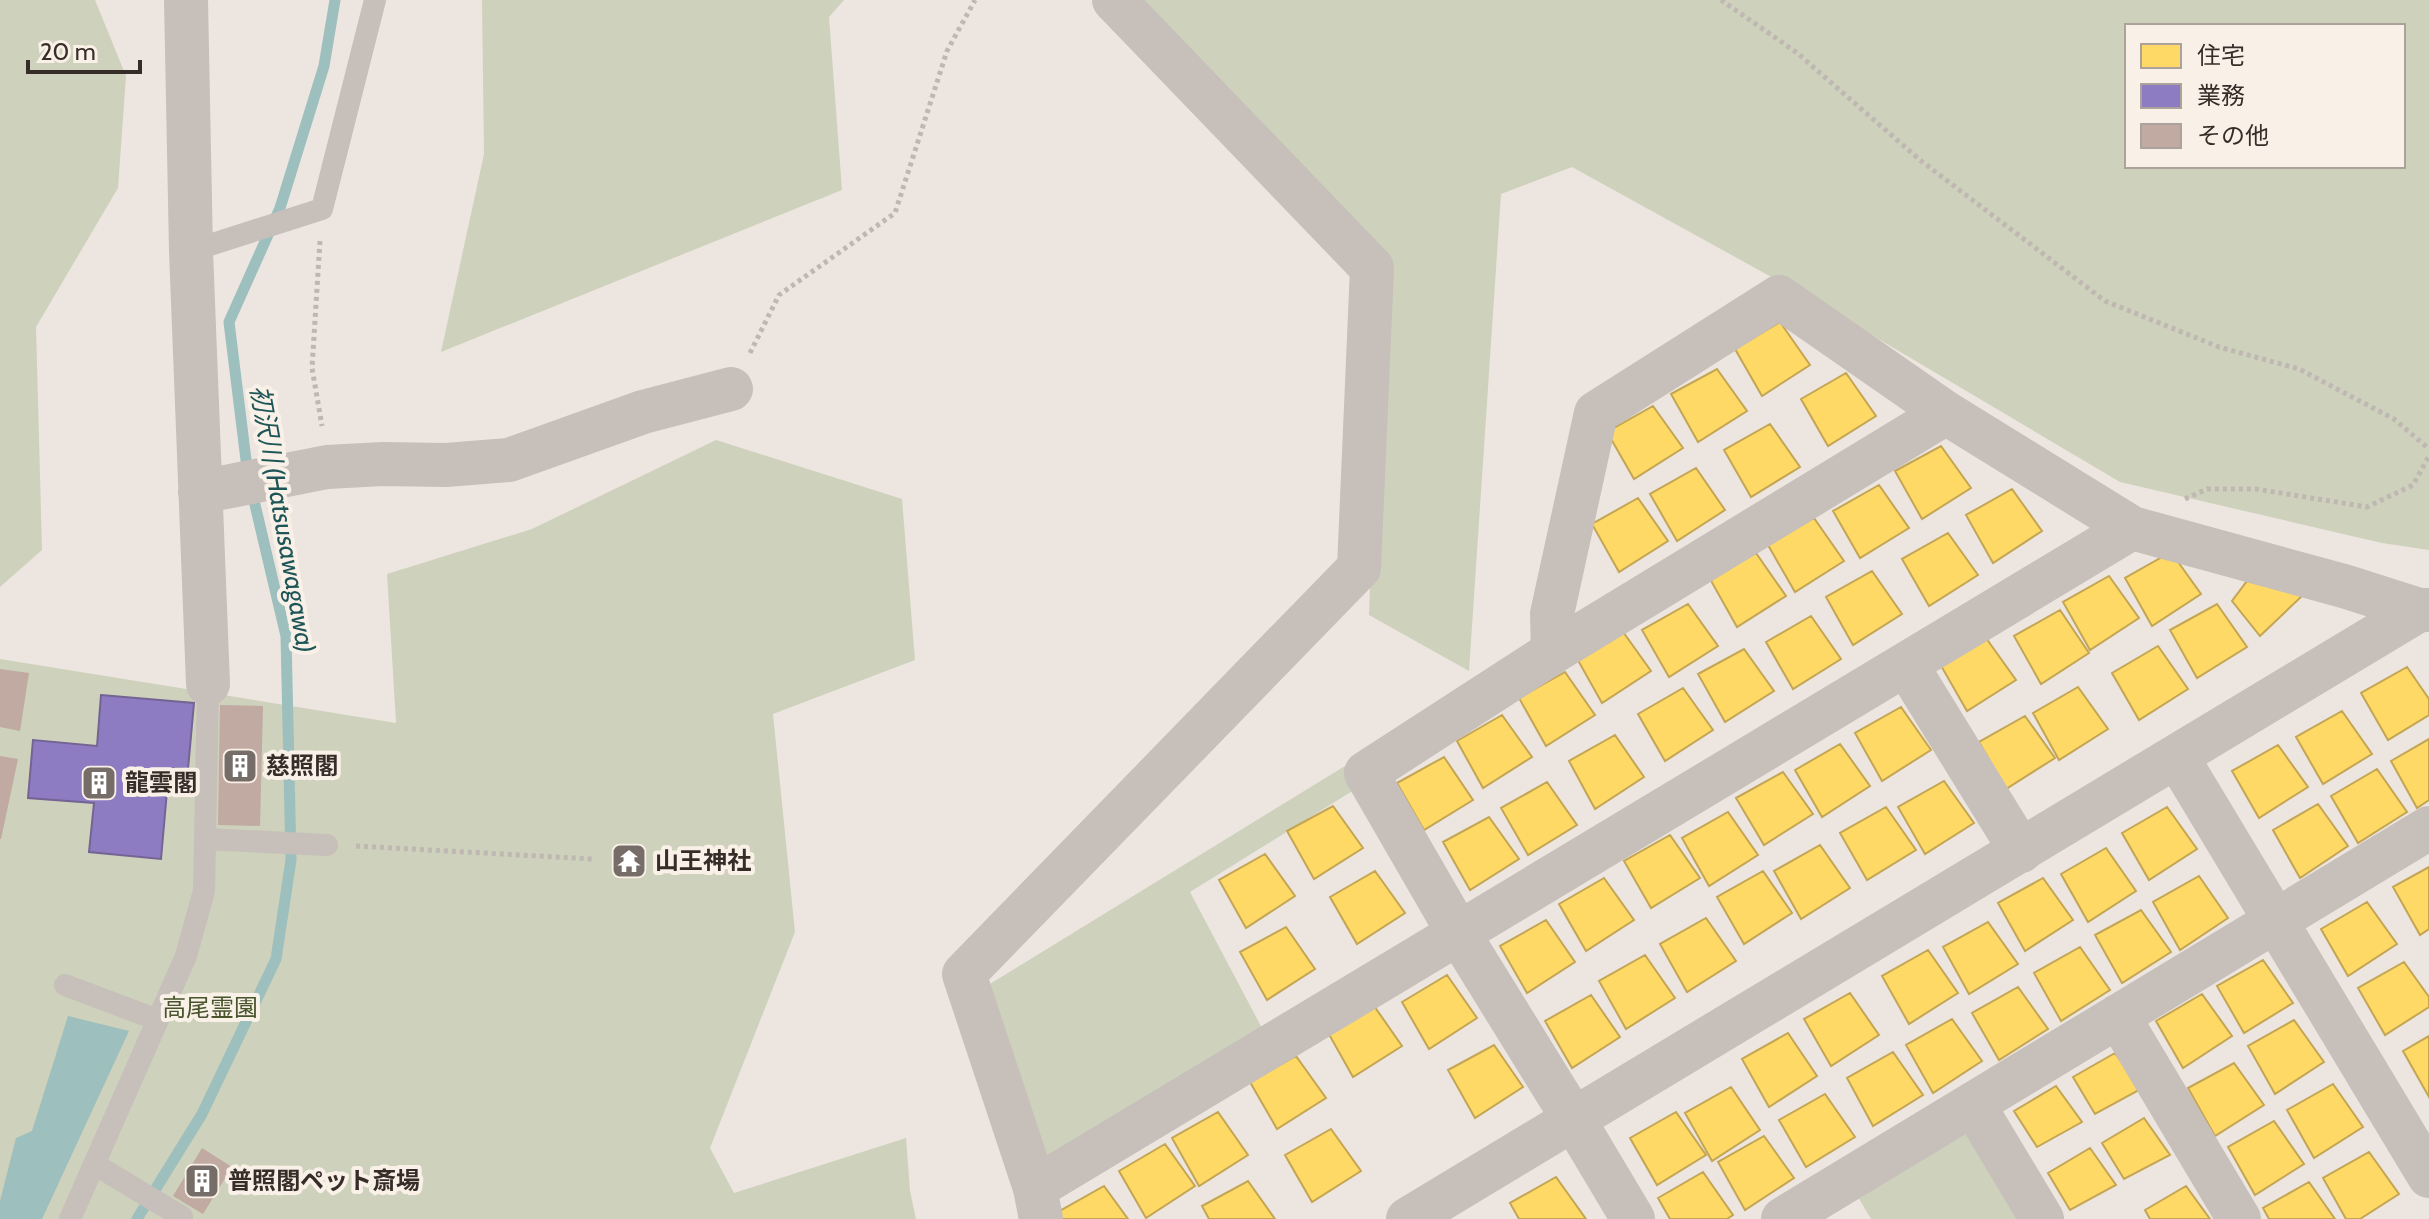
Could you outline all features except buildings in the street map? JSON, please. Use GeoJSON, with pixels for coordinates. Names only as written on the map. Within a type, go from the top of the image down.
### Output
{"type":"FeatureCollection","features":[{"type":"Feature","properties":{"kind":"street"},"geometry":{"type":"LineString","coordinates":[[186,0],[191,251],[238,485],[208,684]]}},
{"type":"Feature","properties":{"kind":"street"},"geometry":{"type":"LineString","coordinates":[[1114,0],[1372,268],[1359,568],[964,974],[1038,1204],[1459,934],[2132,528]]}},
{"type":"Feature","properties":{"kind":"street"},"geometry":{"type":"LineString","coordinates":[[1553,652],[1552,614],[1596,413],[1779,297],[1946,413],[2132,528],[2424,610]]}},
{"type":"Feature","properties":{"kind":"street"},"geometry":{"type":"LineString","coordinates":[[238,485],[327,467],[446,465],[509,460],[643,412],[731,389]]}},
{"type":"Feature","properties":{"kind":"street"},"geometry":{"type":"LineString","coordinates":[[1633,1219],[1459,934],[1366,773],[1553,652],[1946,413]]}},
{"type":"Feature","properties":{"kind":"street"},"geometry":{"type":"LineString","coordinates":[[1408,1219],[2424,610]]}},
{"type":"Feature","properties":{"kind":"street"},"geometry":{"type":"LineString","coordinates":[[1907,666],[2021,851]]}},
{"type":"Feature","properties":{"kind":"street"},"geometry":{"type":"LineString","coordinates":[[2177,757],[2429,1176]]}},
{"type":"Feature","properties":{"kind":"street"},"geometry":{"type":"LineString","coordinates":[[1783,1219],[1840,1205],[1973,1104],[2429,828]]}},
{"type":"Feature","properties":{"kind":"street"},"geometry":{"type":"LineString","coordinates":[[2118,1016],[2239,1219]]}},
{"type":"Feature","properties":{"kind":"street"},"geometry":{"type":"LineString","coordinates":[[1973,1104],[2042,1219]]}},
{"type":"Feature","properties":{"kind":"lane"},"geometry":{"type":"LineString","coordinates":[[191,251],[322,209],[375,0]]}},
{"type":"Feature","properties":{"kind":"lane"},"geometry":{"type":"LineString","coordinates":[[70,1219],[186,956],[204,891],[208,684]]}},
{"type":"Feature","properties":{"kind":"lane"},"geometry":{"type":"LineString","coordinates":[[206,839],[327,845]]}},
{"type":"Feature","properties":{"kind":"lane"},"geometry":{"type":"LineString","coordinates":[[65,985],[158,1020]]}},
{"type":"Feature","properties":{"kind":"lane"},"geometry":{"type":"LineString","coordinates":[[94,1164],[173,1212]]}},
{"type":"Feature","properties":{"kind":"path"},"geometry":{"type":"LineString","coordinates":[[731,389],[779,295],[895,213],[947,51],[975,0]]}},
{"type":"Feature","properties":{"kind":"path"},"geometry":{"type":"LineString","coordinates":[[1721,0],[1796,52],[1920,160],[2105,301],[2219,347],[2299,369],[2394,419],[2429,449]]}},
{"type":"Feature","properties":{"kind":"path"},"geometry":{"type":"LineString","coordinates":[[322,209],[312,368],[322,427]]}},
{"type":"Feature","properties":{"kind":"path"},"geometry":{"type":"LineString","coordinates":[[2132,528],[2158,510],[2207,489],[2256,489],[2367,507],[2413,485],[2429,456]]}},
{"type":"Feature","properties":{"kind":"path"},"geometry":{"type":"LineString","coordinates":[[327,845],[593,859]]}},
{"type":"Feature","properties":{"kind":"green space"},"geometry":{"type":"Polygon","coordinates":[[[0,0],[95,0],[126,76],[118,188],[36,327],[42,550],[0,587],[0,0]]]}},
{"type":"Feature","properties":{"kind":"green space"},"geometry":{"type":"Polygon","coordinates":[[[482,0],[844,0],[829,17],[842,190],[441,352],[484,154],[482,0]]]}},
{"type":"Feature","properties":{"kind":"green space"},"geometry":{"type":"Polygon","coordinates":[[[1128,0],[2429,0],[2429,550],[2382,543],[2120,482],[1804,295],[1572,167],[1501,194],[1469,671],[1369,615],[1382,261],[1128,0]]]}},
{"type":"Feature","properties":{"kind":"green space","name":"高尾霊園"},"geometry":{"type":"Polygon","coordinates":[[[716,440],[902,499],[915,660],[773,714],[795,932],[710,1148],[734,1193],[906,1138],[910,1191],[916,1219],[0,1219],[0,659],[396,723],[387,574],[532,529],[716,440]]]}},
{"type":"Feature","properties":{"kind":"green space"},"geometry":{"type":"Polygon","coordinates":[[[1358,758],[1370,780],[1190,892],[1272,1047],[1035,1188],[972,995],[1358,758]]]}},
{"type":"Feature","properties":{"kind":"green space"},"geometry":{"type":"Polygon","coordinates":[[[1977,1124],[2035,1219],[1871,1219],[1858,1197],[1977,1124]]]}},
{"type":"Feature","properties":{"kind":"water"},"geometry":{"type":"Polygon","coordinates":[[[68,1016],[129,1031],[42,1219],[0,1219],[0,1201],[16,1138],[32,1131],[68,1016]]]}},
{"type":"Feature","properties":{"kind":"waterway","name":"初沢川 (Hatsusawagawa)"},"geometry":{"type":"LineString","coordinates":[[248,476],[229,322],[280,208],[324,66],[335,0]]}},
{"type":"Feature","properties":{"kind":"waterway","name":"初沢川 (Hatsusawagawa)"},"geometry":{"type":"LineString","coordinates":[[137,1219],[202,1114],[276,959],[291,860],[286,636],[252,492]]}},
{"type":"Feature","properties":{"kind":"place","name":"慈照閣"},"geometry":{"type":"Point","coordinates":[240,766]}},
{"type":"Feature","properties":{"kind":"place","name":"龍雲閣"},"geometry":{"type":"Point","coordinates":[99,783]}},
{"type":"Feature","properties":{"kind":"place","name":"山王神社"},"geometry":{"type":"Point","coordinates":[629,861]}},
{"type":"Feature","properties":{"kind":"place","name":"普照閣ペット斎場"},"geometry":{"type":"Point","coordinates":[202,1181]}}]}
